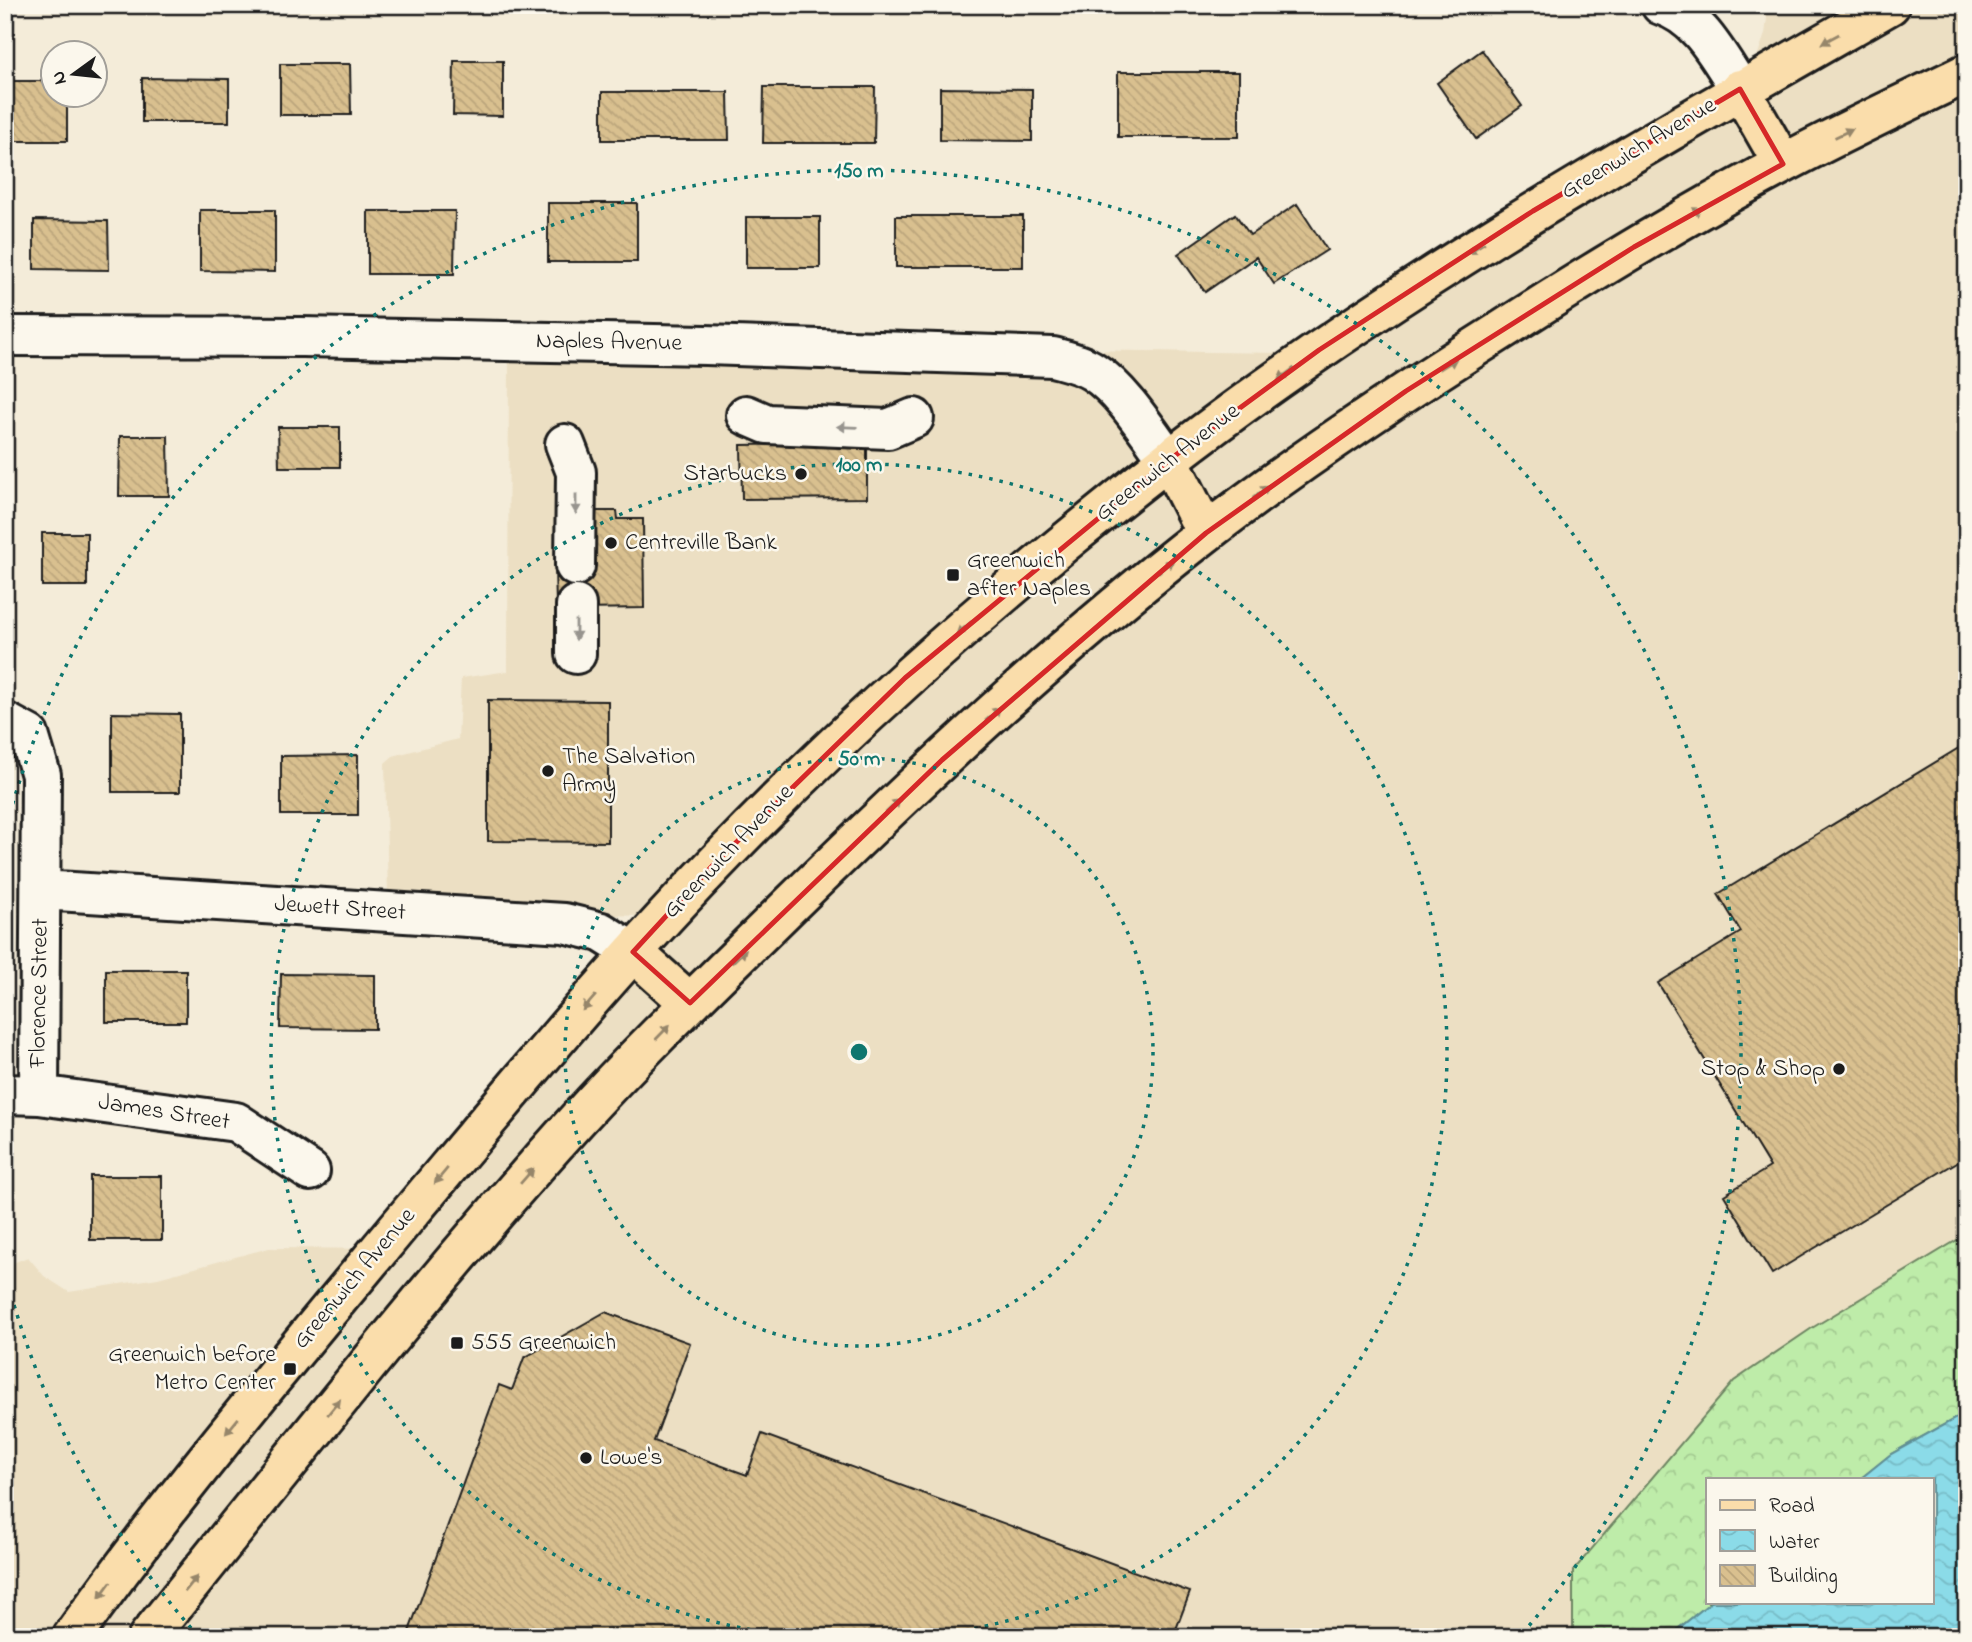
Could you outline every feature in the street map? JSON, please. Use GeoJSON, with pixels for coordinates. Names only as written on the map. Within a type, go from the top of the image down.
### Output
{"type":"FeatureCollection","features":[{"type":"Feature","properties":{"kind":"main road","name":"Greenwich Avenue"},"geometry":{"type":"LineString","coordinates":[[72,1637],[139,1543],[230,1428],[545,1052],[714,864],[905,678],[1169,460],[1319,350],[1533,211],[1740,89],[1890,5]]}},
{"type":"Feature","properties":{"kind":"main road"},"geometry":{"type":"LineString","coordinates":[[148,1637],[450,1265],[581,1116],[690,1003],[952,751],[1031,679],[1206,533],[1289,471],[1418,384],[1634,247],[1783,164],[1967,73]]}},
{"type":"Feature","properties":{"kind":"main road"},"geometry":{"type":"LineString","coordinates":[[1740,89],[1783,164]]}},
{"type":"Feature","properties":{"kind":"main road"},"geometry":{"type":"LineString","coordinates":[[1169,460],[1206,533]]}},
{"type":"Feature","properties":{"kind":"main road"},"geometry":{"type":"LineString","coordinates":[[634,952],[690,1003]]}},
{"type":"Feature","properties":{"kind":"street"},"geometry":{"type":"LineString","coordinates":[[1661,5],[1681,15],[1710,43],[1740,89]]}},
{"type":"Feature","properties":{"kind":"street","name":"Naples Avenue"},"geometry":{"type":"LineString","coordinates":[[5,336],[316,337],[706,345],[1053,357],[1093,371],[1109,385],[1169,460]]}},
{"type":"Feature","properties":{"kind":"street"},"geometry":{"type":"LineString","coordinates":[[746,415],[767,424],[888,429],[914,418]]}},
{"type":"Feature","properties":{"kind":"street"},"geometry":{"type":"LineString","coordinates":[[565,443],[576,472],[575,566]]}},
{"type":"Feature","properties":{"kind":"street"},"geometry":{"type":"LineString","coordinates":[[576,605],[576,654]]}},
{"type":"Feature","properties":{"kind":"street","name":"Florence Street"},"geometry":{"type":"LineString","coordinates":[[5,722],[29,734],[41,775],[41,890],[22,1094]]}},
{"type":"Feature","properties":{"kind":"street","name":"Jewett Street"},"geometry":{"type":"LineString","coordinates":[[41,890],[564,923],[601,932],[634,952]]}},
{"type":"Feature","properties":{"kind":"street","name":"James Street"},"geometry":{"type":"LineString","coordinates":[[22,1094],[236,1122],[310,1171]]}},
{"type":"Feature","properties":{"kind":"highlighted area"},"geometry":{"type":"Polygon","coordinates":[[[1740,89],[1783,164],[1634,247],[1406,391],[1206,533],[942,760],[690,1003],[633,952],[714,864],[905,678],[1169,460],[1319,350],[1533,211],[1740,89]]]}},
{"type":"Feature","properties":{"kind":"shaded area"},"geometry":{"type":"Polygon","coordinates":[[[1772,5],[1967,5],[1967,1234],[1812,1328],[1573,1637],[5,1637],[5,1266],[28,1257],[44,1276],[69,1292],[158,1278],[269,1248],[393,1249],[668,917],[391,907],[388,897],[385,763],[393,756],[458,739],[461,678],[508,671],[509,344],[531,342],[1288,353],[1752,71],[1765,34],[1767,18],[1762,10],[1772,5]]]}},
{"type":"Feature","properties":{"kind":"green space"},"geometry":{"type":"Polygon","coordinates":[[[1967,1234],[1967,1412],[1891,1454],[1861,1478],[1706,1478],[1706,1604],[1709,1604],[1678,1629],[1673,1637],[1573,1637],[1573,1571],[1734,1381],[1812,1328],[1967,1234]]]}},
{"type":"Feature","properties":{"kind":"water"},"geometry":{"type":"Polygon","coordinates":[[[1967,1412],[1967,1637],[1673,1637],[1678,1629],[1709,1604],[1934,1604],[1934,1478],[1861,1478],[1891,1454],[1967,1412]]]}},
{"type":"Feature","properties":{"kind":"building"},"geometry":{"type":"Polygon","coordinates":[[[1482,50],[1522,106],[1476,139],[1437,83],[1482,50]]]}},
{"type":"Feature","properties":{"kind":"building"},"geometry":{"type":"Polygon","coordinates":[[[454,61],[503,61],[503,116],[453,115],[454,61]]]}},
{"type":"Feature","properties":{"kind":"building"},"geometry":{"type":"Polygon","coordinates":[[[280,64],[350,64],[351,115],[280,115],[280,64]]]}},
{"type":"Feature","properties":{"kind":"building"},"geometry":{"type":"Polygon","coordinates":[[[1118,72],[1239,72],[1239,137],[1118,137],[1118,72]]]}},
{"type":"Feature","properties":{"kind":"building"},"geometry":{"type":"Polygon","coordinates":[[[142,78],[229,79],[229,122],[142,122],[142,78]]]}},
{"type":"Feature","properties":{"kind":"building"},"geometry":{"type":"Polygon","coordinates":[[[5,81],[38,81],[38,108],[67,108],[67,141],[5,141],[5,81]]]}},
{"type":"Feature","properties":{"kind":"building"},"geometry":{"type":"Polygon","coordinates":[[[764,87],[875,87],[874,143],[763,143],[764,87]]]}},
{"type":"Feature","properties":{"kind":"building"},"geometry":{"type":"Polygon","coordinates":[[[940,88],[1032,89],[1032,141],[940,140],[940,88]]]}},
{"type":"Feature","properties":{"kind":"building"},"geometry":{"type":"Polygon","coordinates":[[[602,92],[728,92],[729,140],[602,140],[602,92]]]}},
{"type":"Feature","properties":{"kind":"building"},"geometry":{"type":"Polygon","coordinates":[[[548,203],[637,203],[637,262],[548,262],[548,203]]]}},
{"type":"Feature","properties":{"kind":"building"},"geometry":{"type":"Polygon","coordinates":[[[1297,204],[1327,250],[1274,284],[1256,257],[1205,292],[1178,254],[1235,214],[1250,235],[1297,204]]]}},
{"type":"Feature","properties":{"kind":"building"},"geometry":{"type":"Polygon","coordinates":[[[200,210],[275,210],[275,272],[200,271],[200,210]]]}},
{"type":"Feature","properties":{"kind":"building"},"geometry":{"type":"Polygon","coordinates":[[[368,211],[455,211],[454,274],[368,274],[368,211]]]}},
{"type":"Feature","properties":{"kind":"building"},"geometry":{"type":"Polygon","coordinates":[[[896,216],[1023,216],[1023,267],[896,267],[896,216]]]}},
{"type":"Feature","properties":{"kind":"building"},"geometry":{"type":"Polygon","coordinates":[[[746,217],[820,217],[820,268],[746,268],[746,217]]]}},
{"type":"Feature","properties":{"kind":"building"},"geometry":{"type":"Polygon","coordinates":[[[34,220],[108,221],[109,270],[34,269],[34,220]]]}},
{"type":"Feature","properties":{"kind":"building"},"geometry":{"type":"Polygon","coordinates":[[[278,427],[340,427],[340,467],[279,467],[278,427]]]}},
{"type":"Feature","properties":{"kind":"building"},"geometry":{"type":"Polygon","coordinates":[[[120,436],[168,436],[169,496],[119,496],[120,436]]]}},
{"type":"Feature","properties":{"kind":"building"},"geometry":{"type":"Polygon","coordinates":[[[867,443],[867,498],[742,499],[741,445],[867,443]]]}},
{"type":"Feature","properties":{"kind":"building","name":"Centreville Bank"},"geometry":{"type":"Polygon","coordinates":[[[580,511],[617,511],[618,519],[643,519],[644,608],[579,609],[578,605],[556,605],[555,567],[579,566],[580,511]]]}},
{"type":"Feature","properties":{"kind":"building"},"geometry":{"type":"Polygon","coordinates":[[[42,533],[87,533],[87,586],[42,586],[42,533]]]}},
{"type":"Feature","properties":{"kind":"building","name":"The Salvation Army"},"geometry":{"type":"Polygon","coordinates":[[[488,700],[608,701],[608,842],[488,841],[488,700]]]}},
{"type":"Feature","properties":{"kind":"building"},"geometry":{"type":"Polygon","coordinates":[[[112,713],[180,714],[180,792],[112,792],[112,713]]]}},
{"type":"Feature","properties":{"kind":"building","name":"Stop & Shop"},"geometry":{"type":"Polygon","coordinates":[[[1967,743],[1967,1156],[1772,1274],[1724,1195],[1770,1167],[1658,983],[1741,932],[1718,894],[1967,743]]]}},
{"type":"Feature","properties":{"kind":"building"},"geometry":{"type":"Polygon","coordinates":[[[358,755],[358,815],[281,815],[281,756],[358,755]]]}},
{"type":"Feature","properties":{"kind":"building"},"geometry":{"type":"Polygon","coordinates":[[[106,970],[186,970],[186,1022],[106,1022],[106,970]]]}},
{"type":"Feature","properties":{"kind":"building"},"geometry":{"type":"Polygon","coordinates":[[[281,974],[375,975],[375,1029],[280,1028],[281,974]]]}},
{"type":"Feature","properties":{"kind":"building"},"geometry":{"type":"Polygon","coordinates":[[[90,1176],[162,1176],[162,1240],[90,1240],[90,1176]]]}},
{"type":"Feature","properties":{"kind":"building","name":"Lowe's"},"geometry":{"type":"Polygon","coordinates":[[[605,1312],[690,1343],[654,1441],[747,1475],[762,1434],[1190,1592],[1175,1632],[1188,1637],[407,1637],[499,1385],[512,1390],[524,1358],[605,1312]]]}},
{"type":"Feature","properties":{"kind":"place","name":"Starbucks"},"geometry":{"type":"Point","coordinates":[801,474]}},
{"type":"Feature","properties":{"kind":"place","name":"Centreville Bank"},"geometry":{"type":"Point","coordinates":[611,543]}},
{"type":"Feature","properties":{"kind":"place","name":"Greenwich after Naples"},"geometry":{"type":"Point","coordinates":[953,575]}},
{"type":"Feature","properties":{"kind":"place","name":"The Salvation Army"},"geometry":{"type":"Point","coordinates":[548,771]}},
{"type":"Feature","properties":{"kind":"place","name":"Stop & Shop"},"geometry":{"type":"Point","coordinates":[1839,1069]}},
{"type":"Feature","properties":{"kind":"place","name":"555 Greenwich"},"geometry":{"type":"Point","coordinates":[457,1343]}},
{"type":"Feature","properties":{"kind":"place","name":"Greenwich before Metro Center"},"geometry":{"type":"Point","coordinates":[290,1369]}},
{"type":"Feature","properties":{"kind":"place","name":"Lowe's"},"geometry":{"type":"Point","coordinates":[586,1458]}}]}
